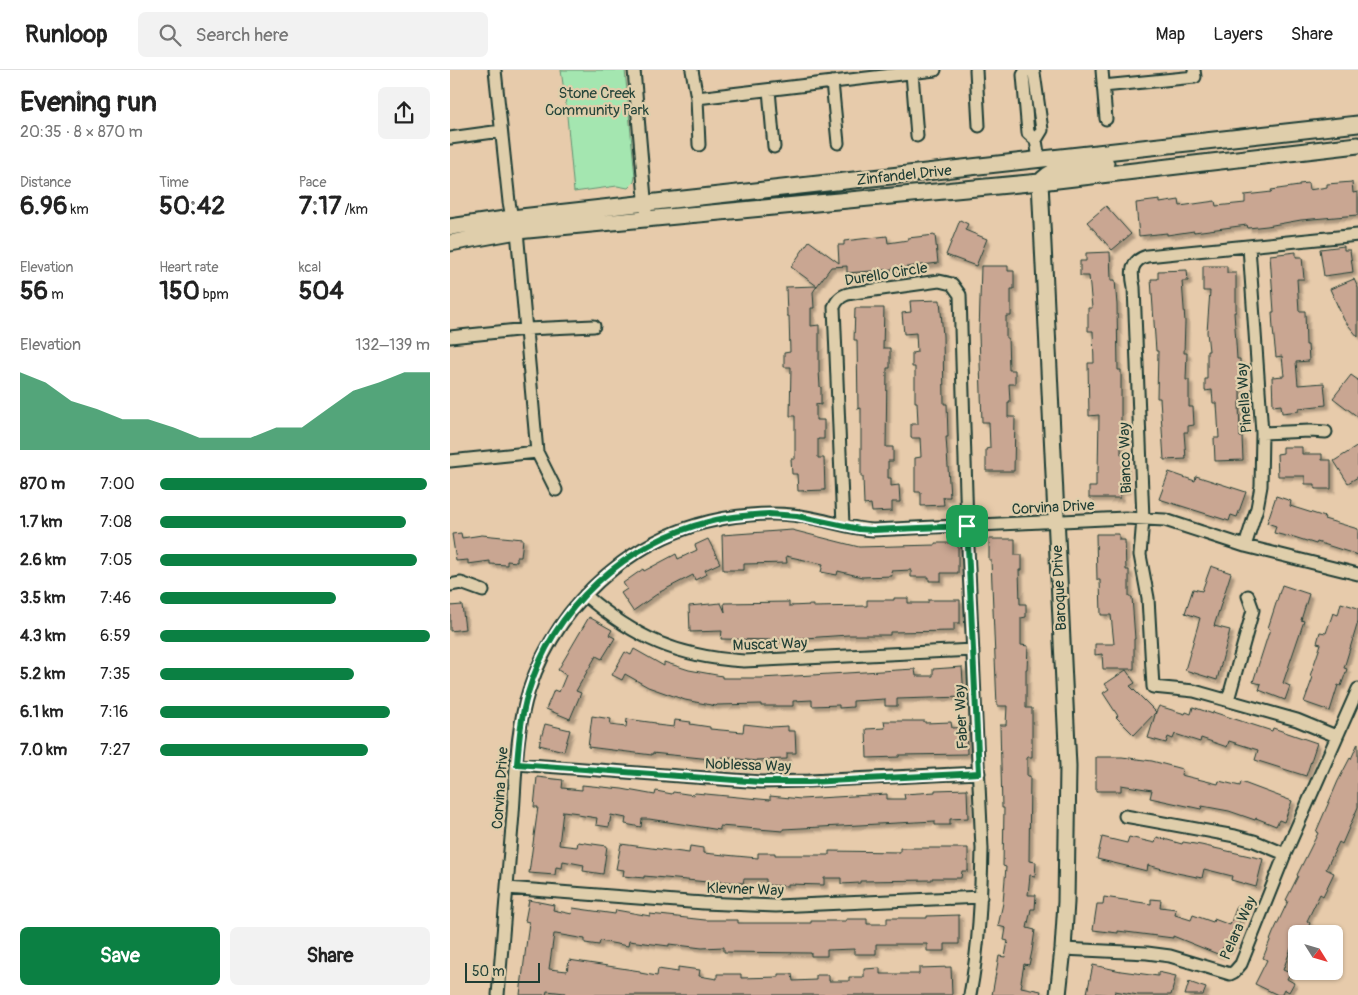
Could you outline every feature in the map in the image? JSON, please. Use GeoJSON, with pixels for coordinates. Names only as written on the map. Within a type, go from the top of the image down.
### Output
{"type":"FeatureCollection","features":[{"type":"Feature","properties":{"kind":"street"},"geometry":{"type":"LineString","coordinates":[[494,70],[509,202],[515,225],[527,329],[537,452],[556,490]]}},
{"type":"Feature","properties":{"kind":"street"},"geometry":{"type":"LineString","coordinates":[[634,70],[646,212]]}},
{"type":"Feature","properties":{"kind":"street"},"geometry":{"type":"LineString","coordinates":[[692,70],[699,145]]}},
{"type":"Feature","properties":{"kind":"street"},"geometry":{"type":"LineString","coordinates":[[696,98],[935,70]]}},
{"type":"Feature","properties":{"kind":"street"},"geometry":{"type":"LineString","coordinates":[[976,70],[980,126]]}},
{"type":"Feature","properties":{"kind":"street"},"geometry":{"type":"LineString","coordinates":[[899,195],[936,182],[1025,170],[1034,167],[1041,160],[1036,140],[1028,133],[1023,75],[1026,70]]}},
{"type":"Feature","properties":{"kind":"street"},"geometry":{"type":"LineString","coordinates":[[1031,70],[1034,73],[1042,130],[1036,140]]}},
{"type":"Feature","properties":{"kind":"street"},"geometry":{"type":"LineString","coordinates":[[1102,70],[1106,119]]}},
{"type":"Feature","properties":{"kind":"street"},"geometry":{"type":"LineString","coordinates":[[1103,86],[1195,77],[1194,70]]}},
{"type":"Feature","properties":{"kind":"street"},"geometry":{"type":"LineString","coordinates":[[912,73],[917,136]]}},
{"type":"Feature","properties":{"kind":"street"},"geometry":{"type":"LineString","coordinates":[[832,82],[838,143]]}},
{"type":"Feature","properties":{"kind":"street"},"geometry":{"type":"LineString","coordinates":[[769,90],[774,148]]}},
{"type":"Feature","properties":{"kind":"street","name":"Zinfandel Drive"},"geometry":{"type":"LineString","coordinates":[[646,212],[1041,160],[1358,124]]}},
{"type":"Feature","properties":{"kind":"street"},"geometry":{"type":"LineString","coordinates":[[450,138],[501,131]]}},
{"type":"Feature","properties":{"kind":"street"},"geometry":{"type":"LineString","coordinates":[[1040,182],[1053,170],[1154,156],[1169,145]]}},
{"type":"Feature","properties":{"kind":"street","name":"Zinfandel Drive"},"geometry":{"type":"LineString","coordinates":[[450,227],[515,225],[646,212],[899,195],[1040,182],[1358,145]]}},
{"type":"Feature","properties":{"kind":"street","name":"Baroque Drive"},"geometry":{"type":"LineString","coordinates":[[1040,182],[1068,784],[1063,949],[1058,995]]}},
{"type":"Feature","properties":{"kind":"street","name":"Zinfandel Drive"},"geometry":{"type":"LineString","coordinates":[[450,243],[515,225]]}},
{"type":"Feature","properties":{"kind":"street","name":"Bianco Way"},"geometry":{"type":"LineString","coordinates":[[1336,736],[1297,720],[1228,700],[1194,691],[1152,687],[1148,598],[1140,555],[1143,519],[1134,287],[1131,272],[1133,265],[1146,256],[1358,235]]}},
{"type":"Feature","properties":{"kind":"street","name":"Pinella Way"},"geometry":{"type":"LineString","coordinates":[[1245,546],[1258,508],[1261,486],[1262,432],[1249,247]]}},
{"type":"Feature","properties":{"kind":"street","name":"Durello Circle"},"geometry":{"type":"LineString","coordinates":[[843,525],[834,308],[836,301],[848,293],[938,280],[952,284],[960,295],[967,526]]}},
{"type":"Feature","properties":{"kind":"street"},"geometry":{"type":"LineString","coordinates":[[450,337],[527,329],[594,326]]}},
{"type":"Feature","properties":{"kind":"street"},"geometry":{"type":"LineString","coordinates":[[1262,432],[1326,432]]}},
{"type":"Feature","properties":{"kind":"street"},"geometry":{"type":"LineString","coordinates":[[450,461],[537,452]]}},
{"type":"Feature","properties":{"kind":"street","name":"Corvina Drive"},"geometry":{"type":"LineString","coordinates":[[498,995],[517,764],[522,719],[528,692],[538,665],[561,624],[584,595],[627,558],[652,544],[686,528],[713,521],[769,514],[797,516],[873,530],[1143,519],[1165,520],[1245,546],[1358,574]]}},
{"type":"Feature","properties":{"kind":"street","name":"Faber Way"},"geometry":{"type":"LineString","coordinates":[[967,526],[982,849],[982,897],[978,945],[970,995]]}},
{"type":"Feature","properties":{"kind":"street"},"geometry":{"type":"LineString","coordinates":[[450,585],[461,583],[483,591]]}},
{"type":"Feature","properties":{"kind":"street","name":"Muscat Way"},"geometry":{"type":"LineString","coordinates":[[584,595],[623,625],[644,637],[685,653],[708,658],[744,661],[973,650]]}},
{"type":"Feature","properties":{"kind":"street"},"geometry":{"type":"LineString","coordinates":[[1228,700],[1253,610],[1248,596]]}},
{"type":"Feature","properties":{"kind":"street","name":"Pelara Way"},"geometry":{"type":"LineString","coordinates":[[1063,949],[1162,955],[1219,972],[1230,974],[1234,972],[1241,964],[1285,854],[1358,689]]}},
{"type":"Feature","properties":{"kind":"street","name":"Noblessa Way"},"geometry":{"type":"LineString","coordinates":[[517,764],[761,782],[809,782],[979,773]]}},
{"type":"Feature","properties":{"kind":"street"},"geometry":{"type":"LineString","coordinates":[[1125,816],[1235,836],[1254,841],[1285,854]]}},
{"type":"Feature","properties":{"kind":"street","name":"Klevner Way"},"geometry":{"type":"LineString","coordinates":[[507,888],[703,903],[776,906],[982,897]]}},
{"type":"Feature","properties":{"kind":"green space","name":"Stone Creek Community Park"},"geometry":{"type":"Polygon","coordinates":[[[561,70],[625,70],[635,177],[634,182],[628,188],[617,186],[574,192],[561,70]]]}},
{"type":"Feature","properties":{"kind":"building"},"geometry":{"type":"Polygon","coordinates":[[[1352,182],[1353,193],[1358,192],[1358,215],[1301,220],[1248,228],[1247,225],[1167,235],[1167,233],[1139,236],[1136,203],[1160,200],[1160,203],[1179,200],[1180,206],[1215,201],[1216,206],[1245,203],[1245,195],[1272,192],[1271,190],[1299,186],[1299,184],[1308,183],[1309,190],[1327,187],[1327,184],[1352,182]]]}},
{"type":"Feature","properties":{"kind":"building"},"geometry":{"type":"Polygon","coordinates":[[[1106,206],[1131,234],[1112,250],[1087,222],[1106,206]]]}},
{"type":"Feature","properties":{"kind":"building"},"geometry":{"type":"Polygon","coordinates":[[[960,220],[968,224],[965,230],[987,239],[976,266],[946,255],[960,220]]]}},
{"type":"Feature","properties":{"kind":"building"},"geometry":{"type":"Polygon","coordinates":[[[935,235],[938,263],[847,273],[847,266],[831,267],[817,286],[791,267],[809,241],[839,263],[838,245],[844,245],[844,241],[887,236],[888,243],[908,240],[908,238],[935,235]]]}},
{"type":"Feature","properties":{"kind":"building"},"geometry":{"type":"Polygon","coordinates":[[[1344,246],[1344,250],[1350,250],[1353,272],[1324,276],[1320,249],[1344,246]]]}},
{"type":"Feature","properties":{"kind":"building"},"geometry":{"type":"Polygon","coordinates":[[[1110,252],[1111,280],[1115,280],[1117,305],[1118,370],[1121,370],[1121,454],[1125,454],[1127,490],[1120,490],[1120,498],[1089,498],[1089,487],[1096,487],[1096,473],[1098,473],[1099,415],[1089,416],[1088,363],[1094,363],[1093,331],[1088,331],[1088,308],[1092,308],[1089,276],[1080,276],[1080,261],[1086,261],[1086,253],[1110,252]]]}},
{"type":"Feature","properties":{"kind":"building"},"geometry":{"type":"Polygon","coordinates":[[[1296,252],[1296,257],[1302,257],[1304,279],[1297,279],[1299,311],[1305,311],[1306,345],[1308,345],[1309,361],[1296,362],[1298,385],[1324,383],[1326,405],[1299,408],[1299,411],[1282,413],[1281,405],[1273,406],[1272,377],[1284,376],[1282,356],[1276,357],[1270,255],[1296,252]]]}},
{"type":"Feature","properties":{"kind":"building"},"geometry":{"type":"Polygon","coordinates":[[[981,266],[1008,266],[1008,271],[1014,271],[1014,289],[1011,289],[1011,316],[1006,316],[1006,338],[1008,338],[1009,370],[1015,370],[1015,384],[1009,384],[1010,402],[1008,402],[1008,417],[1015,417],[1014,471],[986,471],[986,449],[990,448],[989,422],[982,422],[979,334],[981,266]]]}},
{"type":"Feature","properties":{"kind":"building"},"geometry":{"type":"Polygon","coordinates":[[[1203,266],[1227,266],[1227,273],[1236,273],[1236,312],[1234,312],[1237,359],[1240,359],[1240,437],[1242,437],[1243,460],[1215,461],[1214,438],[1219,438],[1217,403],[1213,403],[1212,390],[1205,391],[1207,351],[1209,351],[1207,332],[1210,291],[1203,291],[1203,266]]]}},
{"type":"Feature","properties":{"kind":"building"},"geometry":{"type":"Polygon","coordinates":[[[1187,270],[1188,281],[1182,281],[1185,322],[1184,353],[1187,353],[1186,380],[1189,380],[1189,407],[1193,407],[1194,425],[1188,426],[1188,432],[1184,432],[1186,459],[1164,460],[1160,398],[1157,398],[1158,351],[1156,351],[1151,279],[1158,279],[1158,271],[1187,270]]]}},
{"type":"Feature","properties":{"kind":"building"},"geometry":{"type":"Polygon","coordinates":[[[1354,279],[1358,288],[1358,337],[1344,320],[1330,289],[1354,279]]]}},
{"type":"Feature","properties":{"kind":"building"},"geometry":{"type":"Polygon","coordinates":[[[817,286],[813,292],[814,308],[811,308],[811,326],[819,325],[821,405],[816,404],[816,420],[824,420],[824,439],[818,439],[818,458],[824,458],[825,490],[798,491],[797,474],[792,474],[791,459],[795,459],[795,416],[790,416],[791,367],[784,367],[784,353],[790,352],[786,287],[817,286]]]}},
{"type":"Feature","properties":{"kind":"building"},"geometry":{"type":"Polygon","coordinates":[[[940,300],[943,336],[944,404],[947,404],[948,437],[946,437],[950,497],[943,497],[944,505],[921,506],[921,492],[915,492],[915,458],[921,457],[920,438],[911,438],[911,424],[918,424],[917,402],[915,402],[915,367],[912,367],[912,353],[917,352],[916,333],[904,334],[902,313],[911,312],[910,301],[940,300]]]}},
{"type":"Feature","properties":{"kind":"building"},"geometry":{"type":"Polygon","coordinates":[[[855,308],[884,308],[883,348],[890,348],[890,368],[887,368],[886,447],[893,447],[893,461],[888,461],[888,478],[891,478],[891,486],[899,485],[900,502],[892,502],[892,511],[872,512],[871,504],[864,505],[863,477],[861,477],[861,408],[858,409],[857,340],[854,340],[855,308]]]}},
{"type":"Feature","properties":{"kind":"building"},"geometry":{"type":"Polygon","coordinates":[[[1351,375],[1358,380],[1358,417],[1333,398],[1351,375]]]}},
{"type":"Feature","properties":{"kind":"building"},"geometry":{"type":"Polygon","coordinates":[[[1358,446],[1358,477],[1348,483],[1334,461],[1358,446]]]}},
{"type":"Feature","properties":{"kind":"building"},"geometry":{"type":"Polygon","coordinates":[[[1283,447],[1302,447],[1302,454],[1322,454],[1322,460],[1331,460],[1331,489],[1315,489],[1315,484],[1305,484],[1305,476],[1278,476],[1277,454],[1283,453],[1283,447]]]}},
{"type":"Feature","properties":{"kind":"building"},"geometry":{"type":"Polygon","coordinates":[[[1169,472],[1195,481],[1196,476],[1246,492],[1237,517],[1231,515],[1229,521],[1159,499],[1169,472]]]}},
{"type":"Feature","properties":{"kind":"building"},"geometry":{"type":"Polygon","coordinates":[[[1276,496],[1291,501],[1290,506],[1358,529],[1358,555],[1317,542],[1316,544],[1274,533],[1276,526],[1267,523],[1276,496]]]}},
{"type":"Feature","properties":{"kind":"building"},"geometry":{"type":"Polygon","coordinates":[[[792,530],[859,547],[958,543],[958,573],[941,573],[941,581],[929,581],[929,577],[911,577],[911,570],[891,571],[892,576],[862,577],[838,571],[837,575],[821,572],[823,564],[786,556],[787,563],[744,564],[744,570],[723,570],[722,535],[792,530]]]}},
{"type":"Feature","properties":{"kind":"building"},"geometry":{"type":"Polygon","coordinates":[[[461,533],[462,538],[482,535],[523,539],[521,557],[517,557],[517,562],[507,561],[507,565],[490,564],[490,561],[468,564],[468,560],[456,561],[452,534],[461,533]]]}},
{"type":"Feature","properties":{"kind":"building"},"geometry":{"type":"Polygon","coordinates":[[[1096,534],[1119,534],[1119,540],[1125,540],[1126,570],[1129,570],[1129,597],[1132,597],[1135,639],[1134,669],[1103,669],[1102,654],[1095,655],[1095,644],[1114,644],[1111,615],[1101,615],[1100,580],[1097,580],[1096,534]]]}},
{"type":"Feature","properties":{"kind":"building"},"geometry":{"type":"Polygon","coordinates":[[[708,539],[720,563],[705,570],[707,574],[695,580],[693,575],[660,592],[633,611],[621,593],[627,589],[623,583],[643,569],[644,571],[676,554],[678,559],[697,550],[695,545],[708,539]]]}},
{"type":"Feature","properties":{"kind":"building"},"geometry":{"type":"Polygon","coordinates":[[[989,539],[1015,539],[1015,555],[1022,555],[1022,570],[1019,570],[1020,604],[1026,604],[1026,617],[1021,618],[1021,645],[1028,646],[1026,708],[1032,708],[1032,757],[1027,757],[1027,776],[1030,776],[1029,861],[1036,862],[1035,876],[1030,875],[1028,895],[1036,895],[1035,909],[1031,909],[1027,928],[1035,930],[1032,951],[1029,965],[1024,964],[1021,987],[1041,991],[1040,995],[992,995],[999,956],[1005,957],[1008,941],[1004,940],[1006,928],[998,926],[1003,903],[1006,867],[1003,866],[1004,808],[1002,808],[1000,725],[1006,725],[1007,706],[997,706],[989,539]]]}},
{"type":"Feature","properties":{"kind":"building"},"geometry":{"type":"Polygon","coordinates":[[[1211,566],[1231,573],[1214,626],[1230,630],[1217,680],[1185,670],[1200,618],[1185,613],[1193,589],[1202,591],[1211,566]]]}},
{"type":"Feature","properties":{"kind":"building"},"geometry":{"type":"Polygon","coordinates":[[[1282,585],[1309,594],[1301,620],[1304,621],[1283,683],[1290,686],[1285,700],[1259,690],[1261,684],[1253,682],[1282,585]]]}},
{"type":"Feature","properties":{"kind":"building"},"geometry":{"type":"Polygon","coordinates":[[[894,598],[908,598],[908,603],[928,603],[928,600],[960,600],[960,623],[954,623],[954,631],[890,632],[890,635],[848,635],[775,640],[721,639],[722,631],[690,632],[689,606],[721,603],[725,612],[724,603],[789,602],[789,606],[867,606],[867,600],[894,600],[894,598]]]}},
{"type":"Feature","properties":{"kind":"building"},"geometry":{"type":"Polygon","coordinates":[[[1341,603],[1358,608],[1358,622],[1344,668],[1347,669],[1341,686],[1338,685],[1330,711],[1304,702],[1313,677],[1310,676],[1321,644],[1317,643],[1320,632],[1326,633],[1333,613],[1338,615],[1341,603]]]}},
{"type":"Feature","properties":{"kind":"building"},"geometry":{"type":"Polygon","coordinates":[[[462,605],[465,629],[450,631],[450,606],[462,605]]]}},
{"type":"Feature","properties":{"kind":"building"},"geometry":{"type":"Polygon","coordinates":[[[589,617],[612,630],[609,635],[615,638],[602,659],[596,656],[576,691],[581,693],[570,719],[546,709],[554,690],[559,692],[566,675],[558,670],[589,617]]]}},
{"type":"Feature","properties":{"kind":"building"},"geometry":{"type":"Polygon","coordinates":[[[634,649],[664,666],[664,662],[689,670],[722,676],[722,678],[761,678],[915,669],[916,676],[933,676],[933,669],[962,667],[964,697],[897,699],[897,706],[885,706],[885,699],[853,701],[853,707],[839,708],[839,705],[812,706],[812,700],[793,701],[793,706],[761,706],[761,704],[716,706],[685,700],[648,687],[625,674],[622,680],[612,675],[625,652],[631,655],[634,649]]]}},
{"type":"Feature","properties":{"kind":"building"},"geometry":{"type":"Polygon","coordinates":[[[1126,670],[1135,683],[1130,686],[1156,712],[1134,735],[1116,717],[1118,716],[1103,693],[1109,689],[1105,684],[1126,670]]]}},
{"type":"Feature","properties":{"kind":"building"},"geometry":{"type":"Polygon","coordinates":[[[1159,706],[1191,714],[1193,707],[1272,731],[1273,728],[1317,743],[1306,776],[1255,760],[1258,750],[1229,741],[1227,747],[1201,738],[1200,742],[1175,734],[1173,739],[1168,737],[1166,743],[1148,738],[1159,706]]]}},
{"type":"Feature","properties":{"kind":"building"},"geometry":{"type":"Polygon","coordinates":[[[592,716],[611,719],[610,725],[626,727],[627,719],[674,727],[675,720],[691,722],[690,724],[710,727],[710,729],[743,732],[744,724],[771,727],[788,726],[788,731],[795,731],[796,753],[787,753],[787,759],[756,761],[721,757],[721,760],[652,753],[652,755],[588,747],[592,716]]]}},
{"type":"Feature","properties":{"kind":"building"},"geometry":{"type":"Polygon","coordinates":[[[884,721],[951,722],[952,728],[966,727],[967,754],[899,755],[899,757],[867,758],[866,729],[885,728],[884,721]]]}},
{"type":"Feature","properties":{"kind":"building"},"geometry":{"type":"Polygon","coordinates":[[[545,724],[570,730],[564,751],[539,745],[545,724]]]}},
{"type":"Feature","properties":{"kind":"building"},"geometry":{"type":"Polygon","coordinates":[[[1358,743],[1358,807],[1342,844],[1339,842],[1326,869],[1334,873],[1323,896],[1320,894],[1307,921],[1310,923],[1309,925],[1288,925],[1288,956],[1283,970],[1288,972],[1287,979],[1294,983],[1289,992],[1284,989],[1281,995],[1278,995],[1255,984],[1267,960],[1263,958],[1288,901],[1286,900],[1297,875],[1318,833],[1316,832],[1338,781],[1358,743]]]}},
{"type":"Feature","properties":{"kind":"building"},"geometry":{"type":"Polygon","coordinates":[[[1096,757],[1122,757],[1152,761],[1182,769],[1181,775],[1218,784],[1219,781],[1240,786],[1241,782],[1292,801],[1284,822],[1279,820],[1276,826],[1256,818],[1255,820],[1229,811],[1202,806],[1201,809],[1150,798],[1152,790],[1121,785],[1121,791],[1096,791],[1096,757]]]}},
{"type":"Feature","properties":{"kind":"building"},"geometry":{"type":"Polygon","coordinates":[[[537,777],[563,780],[562,788],[582,790],[582,785],[655,795],[656,791],[672,794],[673,792],[694,795],[695,793],[770,800],[770,796],[801,799],[887,794],[887,799],[905,799],[904,794],[935,792],[935,790],[967,789],[968,818],[950,819],[950,825],[935,825],[935,821],[783,829],[783,831],[720,826],[720,830],[649,819],[642,819],[641,827],[625,824],[626,818],[611,815],[609,827],[596,825],[597,818],[563,811],[559,845],[577,847],[578,842],[607,846],[603,874],[583,871],[584,865],[563,861],[562,868],[556,867],[555,875],[529,873],[538,807],[534,807],[537,777]]]}},
{"type":"Feature","properties":{"kind":"building"},"geometry":{"type":"Polygon","coordinates":[[[1102,837],[1127,843],[1129,837],[1155,843],[1157,837],[1182,844],[1183,842],[1201,845],[1263,859],[1256,887],[1231,880],[1232,876],[1204,869],[1202,878],[1148,865],[1147,871],[1097,859],[1102,837]]]}},
{"type":"Feature","properties":{"kind":"building"},"geometry":{"type":"Polygon","coordinates":[[[621,844],[689,853],[690,846],[703,848],[703,853],[758,858],[758,853],[775,853],[775,855],[829,855],[829,851],[900,852],[900,848],[968,848],[968,871],[962,871],[961,878],[860,881],[860,883],[841,884],[841,878],[824,878],[824,885],[788,884],[788,886],[766,885],[766,879],[744,879],[743,883],[718,881],[718,883],[644,876],[644,878],[623,876],[624,870],[616,869],[621,844]]]}},
{"type":"Feature","properties":{"kind":"building"},"geometry":{"type":"Polygon","coordinates":[[[1104,897],[1151,904],[1151,899],[1161,900],[1160,907],[1176,909],[1175,915],[1191,920],[1193,915],[1213,922],[1214,919],[1230,925],[1237,906],[1244,908],[1229,950],[1223,947],[1220,955],[1173,936],[1173,938],[1093,930],[1097,904],[1103,904],[1104,897]]]}},
{"type":"Feature","properties":{"kind":"building"},"geometry":{"type":"Polygon","coordinates":[[[529,900],[554,905],[553,910],[572,914],[573,908],[615,914],[616,910],[650,916],[650,914],[705,920],[738,920],[738,923],[811,923],[811,921],[867,919],[867,924],[887,924],[887,918],[927,918],[927,916],[959,915],[959,944],[945,944],[945,951],[927,951],[927,944],[876,944],[876,954],[854,954],[854,949],[827,950],[827,956],[811,956],[811,953],[724,952],[724,947],[702,948],[669,944],[669,946],[629,941],[628,946],[600,941],[599,945],[585,943],[585,939],[554,934],[549,969],[567,971],[569,960],[640,971],[640,973],[657,976],[658,969],[678,972],[678,967],[700,970],[699,976],[717,979],[717,974],[741,974],[741,978],[779,977],[779,974],[792,974],[793,981],[816,980],[816,975],[829,975],[829,981],[849,981],[849,977],[864,977],[864,969],[880,968],[880,974],[919,974],[919,968],[951,967],[952,995],[565,995],[565,993],[547,991],[546,995],[520,995],[529,922],[525,921],[529,900]]]}},
{"type":"Feature","properties":{"kind":"building"},"geometry":{"type":"Polygon","coordinates":[[[1093,965],[1158,976],[1158,972],[1176,976],[1171,995],[1138,995],[1115,991],[1114,995],[1087,993],[1093,965]]]}},
{"type":"Feature","properties":{"kind":"building"},"geometry":{"type":"Polygon","coordinates":[[[1189,982],[1206,988],[1203,995],[1185,995],[1189,982]]]}},
{"type":"Feature","properties":{"kind":"route"},"geometry":{"type":"LineString","coordinates":[[769,514],[797,516],[859,529],[873,530],[967,526],[979,773],[809,782],[761,782],[517,764],[519,738],[528,692],[538,665],[561,624],[584,595],[605,575],[627,558],[668,535],[686,528],[732,517],[769,514]]}}]}
